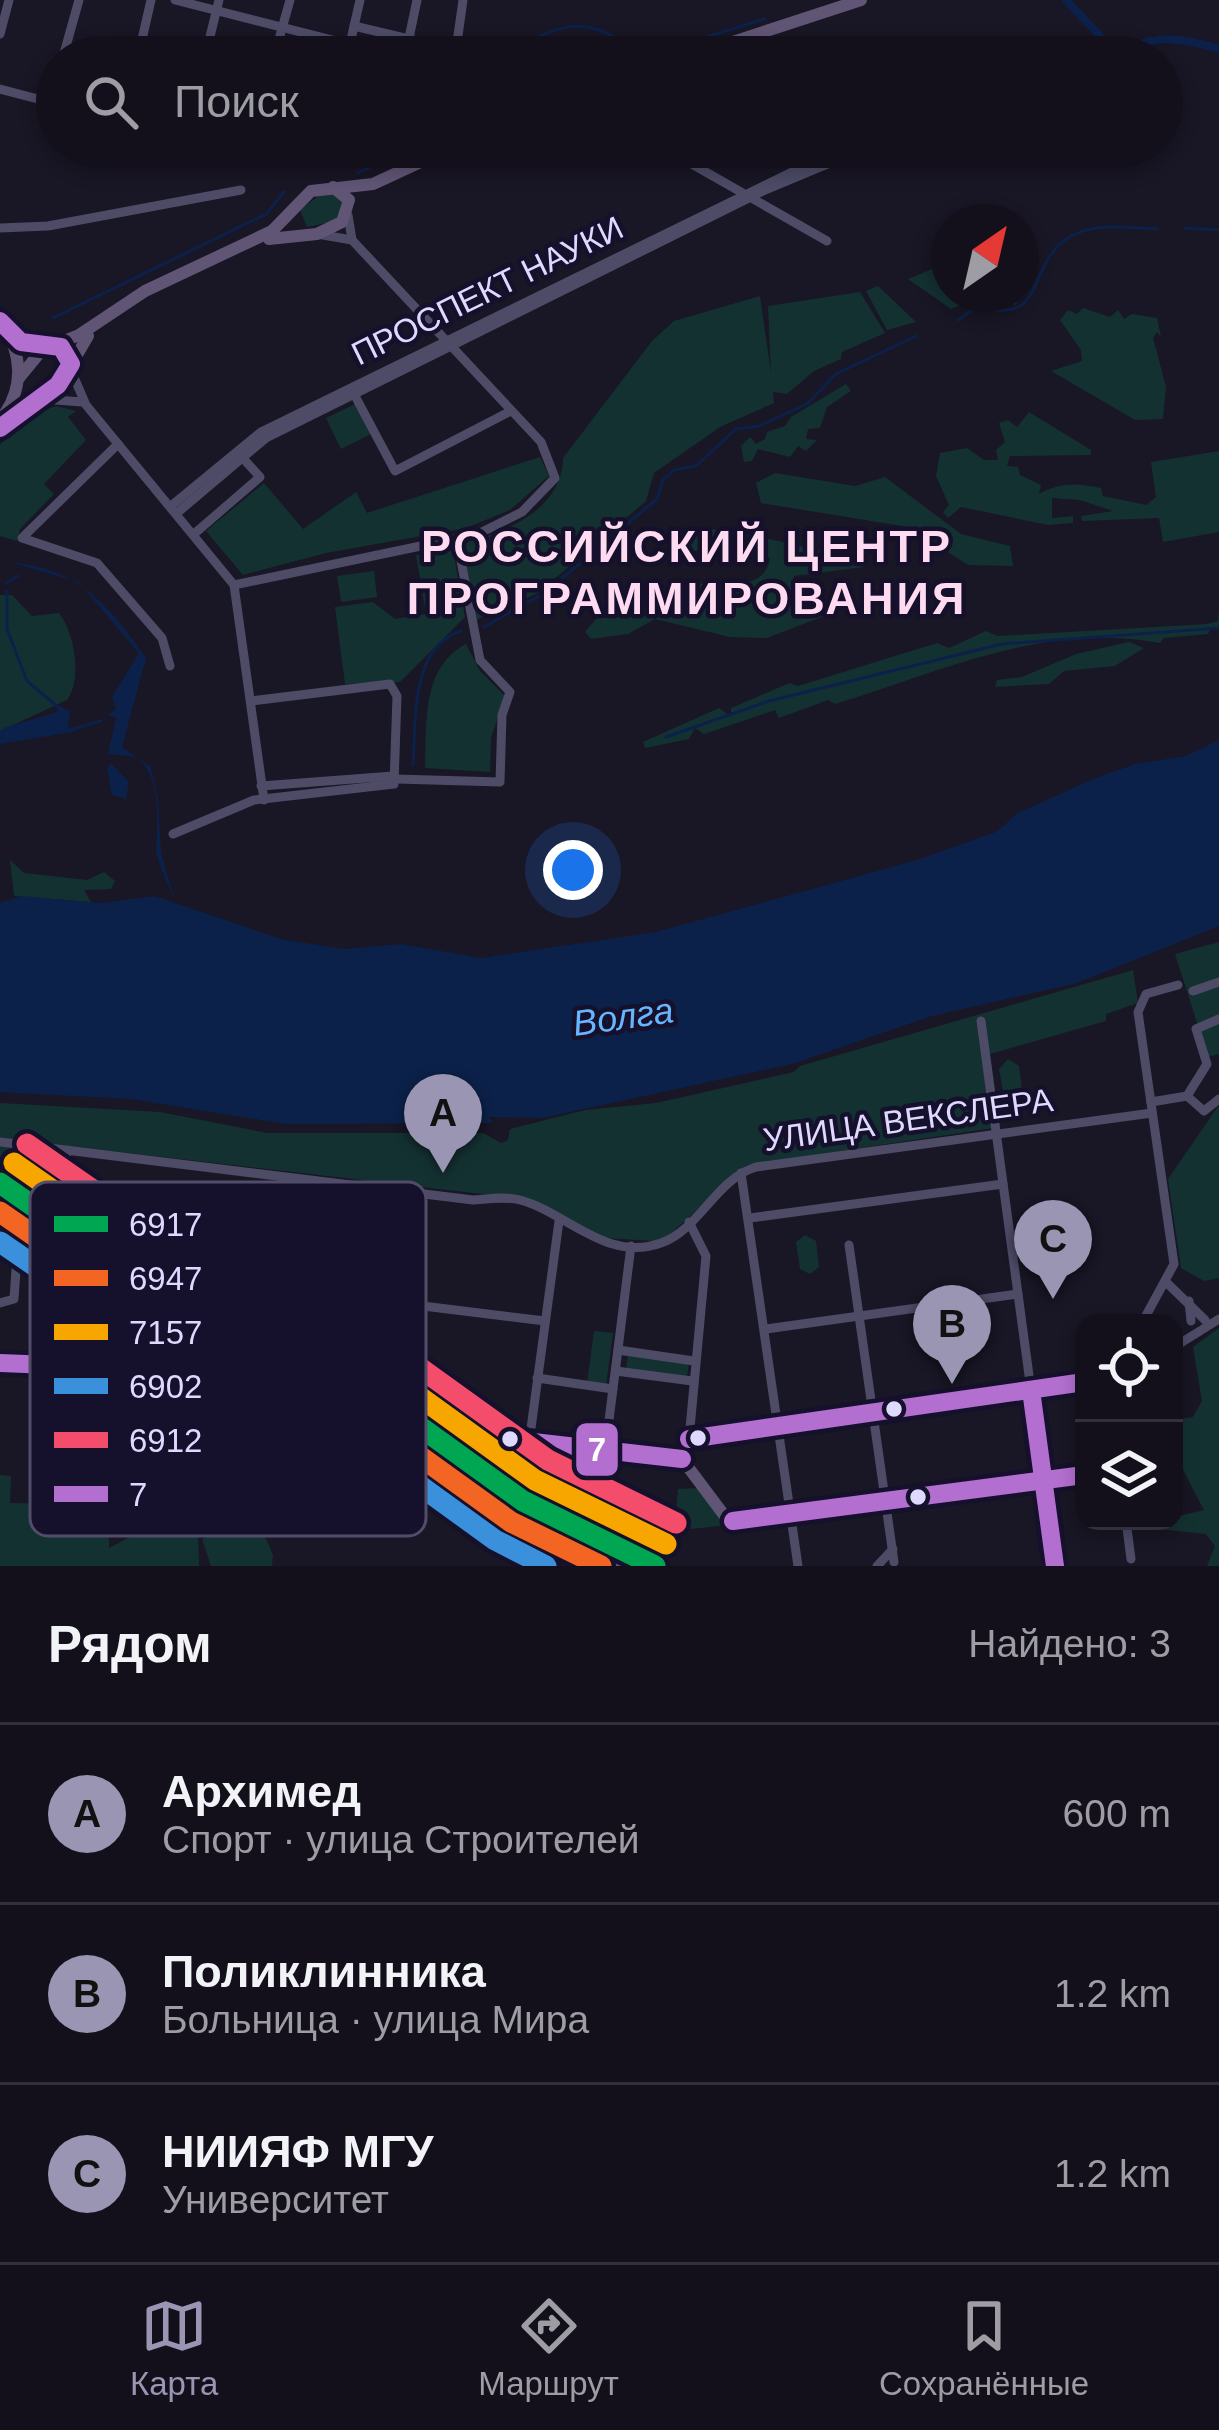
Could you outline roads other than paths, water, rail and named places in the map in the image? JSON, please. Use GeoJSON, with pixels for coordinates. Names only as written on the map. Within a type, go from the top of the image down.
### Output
{"type":"FeatureCollection","features":[{"type":"Feature","properties":{"kind":"main road"},"geometry":{"type":"LineString","coordinates":[[751,36],[861,0]]}},
{"type":"Feature","properties":{"kind":"main road"},"geometry":{"type":"LineString","coordinates":[[769,36],[876,0]]}},
{"type":"Feature","properties":{"kind":"main road"},"geometry":{"type":"LineString","coordinates":[[0,424],[18,381],[37,353],[145,291],[272,231],[310,190],[373,184],[408,168]]}},
{"type":"Feature","properties":{"kind":"main road"},"geometry":{"type":"LineString","coordinates":[[0,424],[41,399],[70,366],[83,340],[148,296],[275,237],[314,234],[349,213],[375,189],[421,168]]}},
{"type":"Feature","properties":{"kind":"main road"},"geometry":{"type":"LineString","coordinates":[[332,186],[346,194],[349,213]]}},
{"type":"Feature","properties":{"kind":"main road"},"geometry":{"type":"LineString","coordinates":[[296,206],[294,222],[314,234]]}},
{"type":"Feature","properties":{"kind":"main road"},"geometry":{"type":"LineString","coordinates":[[0,321],[10,334],[22,396],[41,399]]}},
{"type":"Feature","properties":{"kind":"main road"},"geometry":{"type":"LineString","coordinates":[[10,334],[65,350],[70,366]]}},
{"type":"Feature","properties":{"kind":"main road"},"geometry":{"type":"LineString","coordinates":[[0,1178],[30,1199]]}},
{"type":"Feature","properties":{"kind":"main road"},"geometry":{"type":"LineString","coordinates":[[0,1363],[30,1365]]}},
{"type":"Feature","properties":{"kind":"main road"},"geometry":{"type":"LineString","coordinates":[[682,1459],[689,1439],[1031,1390],[1055,1566]]}},
{"type":"Feature","properties":{"kind":"main road"},"geometry":{"type":"LineString","coordinates":[[426,1426],[529,1443],[682,1459],[734,1521],[1043,1480]]}},
{"type":"Feature","properties":{"kind":"main road"},"geometry":{"type":"LineString","coordinates":[[605,1452],[587,1546],[626,1566]]}},
{"type":"Feature","properties":{"kind":"street"},"geometry":{"type":"LineString","coordinates":[[0,34],[9,0]]}},
{"type":"Feature","properties":{"kind":"street"},"geometry":{"type":"LineString","coordinates":[[68,36],[79,0]]}},
{"type":"Feature","properties":{"kind":"street"},"geometry":{"type":"LineString","coordinates":[[142,36],[151,0]]}},
{"type":"Feature","properties":{"kind":"street"},"geometry":{"type":"LineString","coordinates":[[175,0],[217,6],[305,36]]}},
{"type":"Feature","properties":{"kind":"street"},"geometry":{"type":"LineString","coordinates":[[280,36],[290,0]]}},
{"type":"Feature","properties":{"kind":"street"},"geometry":{"type":"LineString","coordinates":[[352,36],[360,0]]}},
{"type":"Feature","properties":{"kind":"street"},"geometry":{"type":"LineString","coordinates":[[408,36],[416,0]]}},
{"type":"Feature","properties":{"kind":"street"},"geometry":{"type":"LineString","coordinates":[[458,36],[464,0]]}},
{"type":"Feature","properties":{"kind":"street"},"geometry":{"type":"LineString","coordinates":[[210,36],[217,6]]}},
{"type":"Feature","properties":{"kind":"street"},"geometry":{"type":"LineString","coordinates":[[354,26],[399,36]]}},
{"type":"Feature","properties":{"kind":"street"},"geometry":{"type":"LineString","coordinates":[[0,89],[36,99]]}},
{"type":"Feature","properties":{"kind":"street"},"geometry":{"type":"LineString","coordinates":[[699,168],[827,242]]}},
{"type":"Feature","properties":{"kind":"street","name":"ПРОСПЕКТ НАУКИ"},"geometry":{"type":"LineString","coordinates":[[174,509],[262,432],[801,168]]}},
{"type":"Feature","properties":{"kind":"street"},"geometry":{"type":"LineString","coordinates":[[747,195],[815,168]]}},
{"type":"Feature","properties":{"kind":"street"},"geometry":{"type":"LineString","coordinates":[[0,228],[58,224],[241,190]]}},
{"type":"Feature","properties":{"kind":"street"},"geometry":{"type":"LineString","coordinates":[[233,585],[329,561],[457,540],[522,512],[555,478],[541,442],[352,240],[349,213]]}},
{"type":"Feature","properties":{"kind":"street"},"geometry":{"type":"LineString","coordinates":[[314,234],[352,240]]}},
{"type":"Feature","properties":{"kind":"street","name":"ПРОСПЕКТ НАУКИ"},"geometry":{"type":"LineString","coordinates":[[240,454],[448,344]]}},
{"type":"Feature","properties":{"kind":"street"},"geometry":{"type":"LineString","coordinates":[[70,366],[86,405],[233,585],[263,800]]}},
{"type":"Feature","properties":{"kind":"street"},"geometry":{"type":"LineString","coordinates":[[354,394],[395,471],[512,411]]}},
{"type":"Feature","properties":{"kind":"street"},"geometry":{"type":"LineString","coordinates":[[41,399],[70,397],[86,405]]}},
{"type":"Feature","properties":{"kind":"street"},"geometry":{"type":"LineString","coordinates":[[118,444],[22,538],[97,563],[162,638],[170,666]]}},
{"type":"Feature","properties":{"kind":"street"},"geometry":{"type":"LineString","coordinates":[[194,534],[260,477],[240,454]]}},
{"type":"Feature","properties":{"kind":"street"},"geometry":{"type":"LineString","coordinates":[[262,786],[394,780],[500,782],[502,715],[510,692],[480,660],[457,540]]}},
{"type":"Feature","properties":{"kind":"street"},"geometry":{"type":"LineString","coordinates":[[251,701],[390,684],[397,696],[394,780]]}},
{"type":"Feature","properties":{"kind":"street"},"geometry":{"type":"LineString","coordinates":[[173,834],[263,800],[394,780]]}},
{"type":"Feature","properties":{"kind":"street"},"geometry":{"type":"LineString","coordinates":[[291,782],[293,796]]}},
{"type":"Feature","properties":{"kind":"street"},"geometry":{"type":"LineString","coordinates":[[1193,992],[1219,982]]}},
{"type":"Feature","properties":{"kind":"street"},"geometry":{"type":"LineString","coordinates":[[1147,1314],[1174,1264],[1139,1007],[1146,994],[1178,985]]}},
{"type":"Feature","properties":{"kind":"street"},"geometry":{"type":"LineString","coordinates":[[1187,1096],[1207,1064],[1196,1029],[1219,1019]]}},
{"type":"Feature","properties":{"kind":"street"},"geometry":{"type":"LineString","coordinates":[[981,1021],[1031,1390],[1075,1383]]}},
{"type":"Feature","properties":{"kind":"street","name":"УЛИЦА ВЕКСЛЕРА"},"geometry":{"type":"LineString","coordinates":[[631,1246],[661,1243],[741,1173],[1152,1107],[1187,1096],[1204,1111],[1219,1099]]}},
{"type":"Feature","properties":{"kind":"street"},"geometry":{"type":"LineString","coordinates":[[0,1142],[326,1182]]}},
{"type":"Feature","properties":{"kind":"street"},"geometry":{"type":"LineString","coordinates":[[63,1182],[67,1150]]}},
{"type":"Feature","properties":{"kind":"street"},"geometry":{"type":"LineString","coordinates":[[741,1173],[798,1566]]}},
{"type":"Feature","properties":{"kind":"street"},"geometry":{"type":"LineString","coordinates":[[750,1218],[1003,1184]]}},
{"type":"Feature","properties":{"kind":"street"},"geometry":{"type":"LineString","coordinates":[[426,1194],[517,1199],[589,1236],[631,1246],[605,1452]]}},
{"type":"Feature","properties":{"kind":"street"},"geometry":{"type":"LineString","coordinates":[[529,1443],[559,1221]]}},
{"type":"Feature","properties":{"kind":"street"},"geometry":{"type":"LineString","coordinates":[[0,1222],[19,1227],[14,1299],[0,1303]]}},
{"type":"Feature","properties":{"kind":"street"},"geometry":{"type":"LineString","coordinates":[[688,1222],[706,1256],[689,1439]]}},
{"type":"Feature","properties":{"kind":"street"},"geometry":{"type":"LineString","coordinates":[[849,1245],[893,1556],[878,1566]]}},
{"type":"Feature","properties":{"kind":"street"},"geometry":{"type":"LineString","coordinates":[[1166,1282],[1186,1297],[1199,1324]]}},
{"type":"Feature","properties":{"kind":"street"},"geometry":{"type":"LineString","coordinates":[[766,1329],[1018,1294]]}},
{"type":"Feature","properties":{"kind":"street"},"geometry":{"type":"LineString","coordinates":[[426,1308],[545,1321]]}},
{"type":"Feature","properties":{"kind":"street"},"geometry":{"type":"LineString","coordinates":[[1183,1340],[1199,1324],[1218,1319]]}},
{"type":"Feature","properties":{"kind":"street"},"geometry":{"type":"LineString","coordinates":[[618,1350],[694,1360]]}},
{"type":"Feature","properties":{"kind":"street"},"geometry":{"type":"LineString","coordinates":[[616,1371],[692,1381]]}},
{"type":"Feature","properties":{"kind":"street"},"geometry":{"type":"LineString","coordinates":[[537,1378],[614,1389]]}},
{"type":"Feature","properties":{"kind":"street"},"geometry":{"type":"LineString","coordinates":[[426,1446],[587,1546],[572,1566]]}},
{"type":"Feature","properties":{"kind":"street"},"geometry":{"type":"LineString","coordinates":[[1043,1480],[1075,1476]]}},
{"type":"Feature","properties":{"kind":"street"},"geometry":{"type":"LineString","coordinates":[[1127,1530],[1131,1559]]}},
{"type":"Feature","properties":{"kind":"water"},"geometry":{"type":"Polygon","coordinates":[[[10,562],[55,572],[71,580],[10,562]]]}},
{"type":"Feature","properties":{"kind":"water"},"geometry":{"type":"Polygon","coordinates":[[[83,588],[119,621],[146,658],[122,747],[137,757],[108,754],[116,718],[108,715],[116,709],[112,697],[139,653],[83,588]]]}},
{"type":"Feature","properties":{"kind":"water"},"geometry":{"type":"Polygon","coordinates":[[[57,705],[70,711],[68,728],[80,725],[73,732],[0,744],[0,731],[58,712],[57,705]]]}},
{"type":"Feature","properties":{"kind":"water","name":"Волга"},"geometry":{"type":"Polygon","coordinates":[[[1219,740],[1219,926],[1077,983],[932,1016],[792,1064],[542,1118],[489,1117],[493,1123],[286,1124],[130,1099],[0,1092],[0,903],[22,896],[99,903],[155,896],[281,939],[344,949],[401,944],[482,958],[656,932],[914,861],[996,832],[1018,813],[1093,779],[1135,764],[1186,756],[1219,740]]]}},
{"type":"Feature","properties":{"kind":"water"},"geometry":{"type":"Polygon","coordinates":[[[137,757],[150,766],[158,799],[161,853],[175,901],[157,854],[154,788],[137,757]]]}},
{"type":"Feature","properties":{"kind":"water"},"geometry":{"type":"Polygon","coordinates":[[[111,763],[129,782],[126,799],[112,795],[107,768],[111,763]]]}},
{"type":"Feature","properties":{"kind":"waterway"},"geometry":{"type":"LineString","coordinates":[[1066,0],[1100,36]]}},
{"type":"Feature","properties":{"kind":"waterway"},"geometry":{"type":"LineString","coordinates":[[709,36],[765,19]]}},
{"type":"Feature","properties":{"kind":"waterway"},"geometry":{"type":"LineString","coordinates":[[541,36],[573,26],[612,36]]}},
{"type":"Feature","properties":{"kind":"waterway"},"geometry":{"type":"LineString","coordinates":[[1183,41],[1219,49]]}},
{"type":"Feature","properties":{"kind":"waterway"},"geometry":{"type":"LineString","coordinates":[[358,173],[369,168]]}},
{"type":"Feature","properties":{"kind":"waterway"},"geometry":{"type":"LineString","coordinates":[[53,318],[266,214],[284,192]]}},
{"type":"Feature","properties":{"kind":"waterway"},"geometry":{"type":"LineString","coordinates":[[958,320],[978,306],[1000,310],[1026,301],[1047,261],[1071,236],[1102,227],[1157,229]]}},
{"type":"Feature","properties":{"kind":"waterway"},"geometry":{"type":"LineString","coordinates":[[1184,228],[1219,230]]}},
{"type":"Feature","properties":{"kind":"waterway"},"geometry":{"type":"LineString","coordinates":[[601,546],[657,499],[663,480],[674,470],[696,466],[736,429],[759,426],[807,404],[836,374],[916,336]]}},
{"type":"Feature","properties":{"kind":"waterway"},"geometry":{"type":"LineString","coordinates":[[484,627],[546,592],[579,564]]}},
{"type":"Feature","properties":{"kind":"waterway"},"geometry":{"type":"LineString","coordinates":[[6,583],[18,576]]}},
{"type":"Feature","properties":{"kind":"waterway"},"geometry":{"type":"LineString","coordinates":[[7,591],[7,629],[27,681],[59,708]]}},
{"type":"Feature","properties":{"kind":"waterway"},"geometry":{"type":"LineString","coordinates":[[666,737],[769,701],[1002,644],[1219,628]]}},
{"type":"Feature","properties":{"kind":"waterway"},"geometry":{"type":"LineString","coordinates":[[413,765],[424,669],[444,639],[461,631]]}},
{"type":"Feature","properties":{"kind":"waterway"},"geometry":{"type":"LineString","coordinates":[[76,728],[101,721]]}},
{"type":"Feature","properties":{"kind":"place","name":"Архимед"},"geometry":{"type":"Point","coordinates":[443,1173]}},
{"type":"Feature","properties":{"kind":"place","name":"НИИЯФ МГУ"},"geometry":{"type":"Point","coordinates":[1053,1299]}},
{"type":"Feature","properties":{"kind":"place","name":"Поликлинника"},"geometry":{"type":"Point","coordinates":[952,1384]}},
{"type":"Feature","properties":{"kind":"district","name":"РОССИЙСКИЙ ЦЕНТР ПРОГРАММИРОВАНИЯ"},"geometry":{"type":"Point","coordinates":[687,572]}}]}
